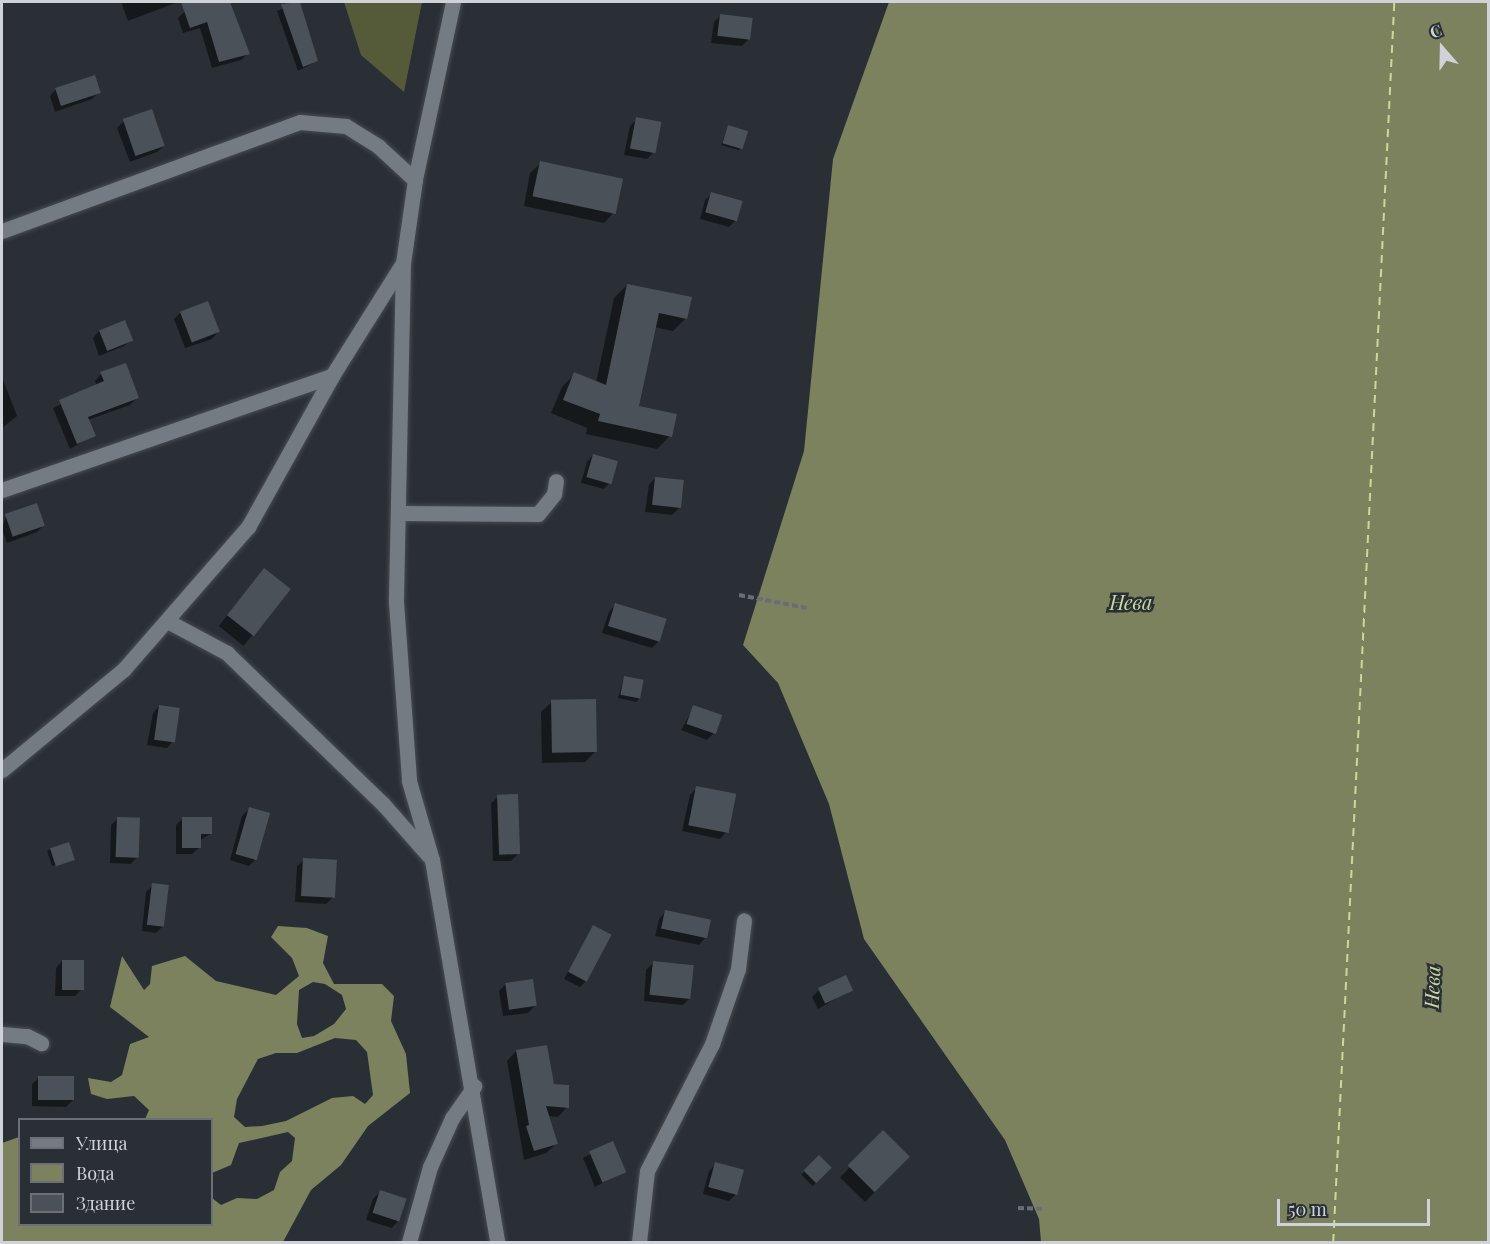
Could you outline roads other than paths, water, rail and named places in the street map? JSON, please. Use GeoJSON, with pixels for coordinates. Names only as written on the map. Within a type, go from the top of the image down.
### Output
{"type":"FeatureCollection","features":[{"type":"Feature","properties":{"kind":"street"},"geometry":{"type":"LineString","coordinates":[[453,2],[415,180],[403,263],[396,602],[409,781],[432,860],[474,1086],[497,1242]]}},
{"type":"Feature","properties":{"kind":"street"},"geometry":{"type":"LineString","coordinates":[[2,231],[300,122],[346,126],[379,147],[415,180]]}},
{"type":"Feature","properties":{"kind":"street"},"geometry":{"type":"LineString","coordinates":[[2,770],[124,669],[169,622],[248,527],[332,376],[403,263]]}},
{"type":"Feature","properties":{"kind":"street"},"geometry":{"type":"LineString","coordinates":[[2,490],[332,376]]}},
{"type":"Feature","properties":{"kind":"street"},"geometry":{"type":"LineString","coordinates":[[399,513],[538,514],[554,494],[556,481]]}},
{"type":"Feature","properties":{"kind":"street"},"geometry":{"type":"LineString","coordinates":[[169,622],[227,653],[383,804],[432,860]]}},
{"type":"Feature","properties":{"kind":"street"},"geometry":{"type":"LineString","coordinates":[[639,1242],[647,1171],[712,1044],[738,969],[744,920]]}},
{"type":"Feature","properties":{"kind":"street"},"geometry":{"type":"LineString","coordinates":[[2,1034],[27,1036],[41,1043]]}},
{"type":"Feature","properties":{"kind":"street"},"geometry":{"type":"LineString","coordinates":[[409,1242],[430,1167],[452,1118],[474,1086]]}},
{"type":"Feature","properties":{"kind":"water","name":"Нева"},"geometry":{"type":"Polygon","coordinates":[[[889,2],[1488,2],[1488,1242],[1041,1242],[1039,1219],[1005,1140],[864,939],[829,804],[778,683],[743,645],[804,451],[833,159],[889,2]]]}},
{"type":"Feature","properties":{"kind":"water"},"geometry":{"type":"Polygon","coordinates":[[[278,926],[307,928],[328,936],[323,963],[334,984],[382,984],[394,996],[391,1021],[406,1054],[410,1093],[368,1126],[341,1165],[311,1190],[283,1242],[2,1242],[2,1143],[18,1137],[18,1226],[213,1226],[213,1199],[221,1205],[237,1198],[257,1199],[274,1190],[280,1172],[292,1161],[295,1138],[288,1132],[239,1143],[231,1165],[213,1173],[213,1118],[145,1118],[149,1110],[134,1096],[107,1099],[91,1094],[88,1078],[111,1082],[122,1075],[130,1044],[149,1037],[110,1007],[122,956],[144,990],[150,984],[152,966],[185,956],[216,981],[276,995],[299,976],[292,958],[271,937],[278,926]],[[313,982],[299,990],[297,1024],[302,1038],[314,1036],[334,1024],[346,1009],[342,995],[325,984],[313,982]],[[335,1038],[297,1053],[276,1053],[258,1059],[237,1099],[234,1117],[245,1127],[262,1126],[286,1121],[332,1098],[353,1096],[365,1104],[373,1095],[367,1052],[356,1040],[335,1038]]]}}]}
